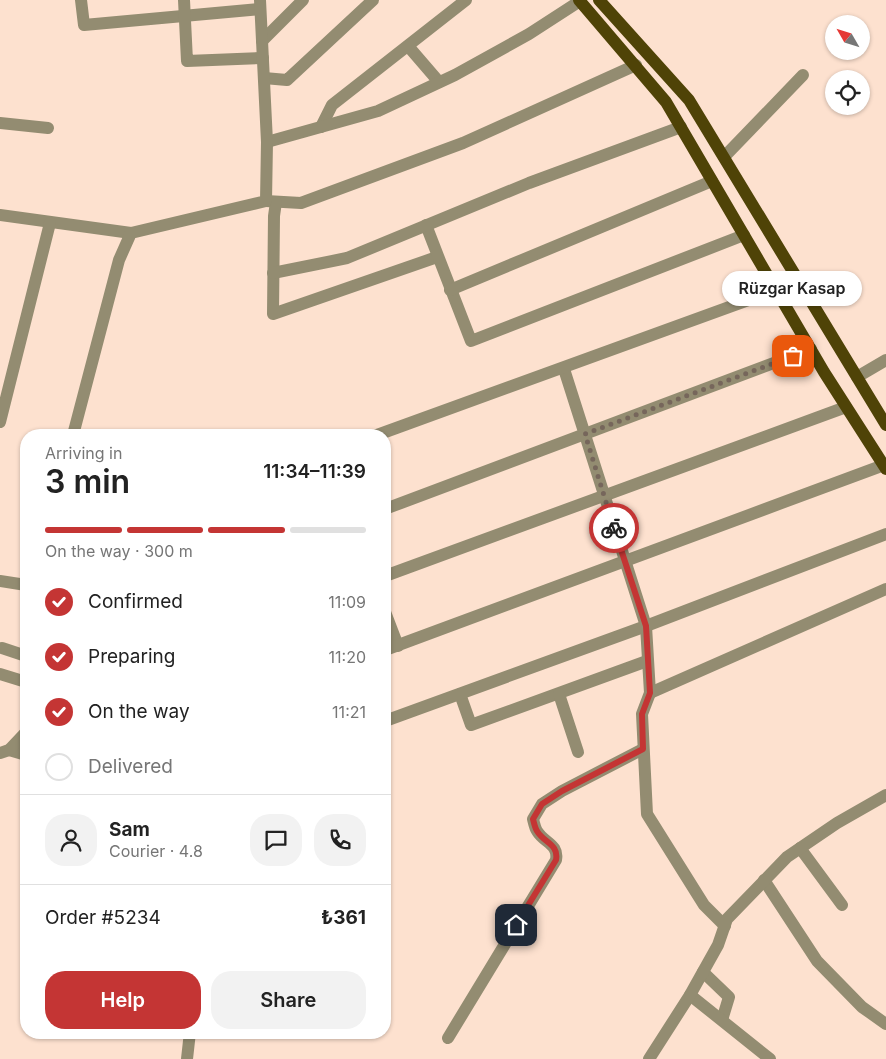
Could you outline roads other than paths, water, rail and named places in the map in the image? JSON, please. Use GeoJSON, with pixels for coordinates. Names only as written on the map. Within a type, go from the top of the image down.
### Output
{"type":"FeatureCollection","features":[{"type":"Feature","properties":{"kind":"main road"},"geometry":{"type":"LineString","coordinates":[[580,0],[666,102],[811,349],[885,467]]}},
{"type":"Feature","properties":{"kind":"main road"},"geometry":{"type":"LineString","coordinates":[[599,0],[689,100],[886,425]]}},
{"type":"Feature","properties":{"kind":"street"},"geometry":{"type":"LineString","coordinates":[[80,0],[84,25],[186,15],[260,5],[266,142],[274,216],[273,314],[437,257]]}},
{"type":"Feature","properties":{"kind":"street"},"geometry":{"type":"LineString","coordinates":[[184,0],[187,61],[263,58]]}},
{"type":"Feature","properties":{"kind":"street"},"geometry":{"type":"LineString","coordinates":[[262,41],[303,0]]}},
{"type":"Feature","properties":{"kind":"street"},"geometry":{"type":"LineString","coordinates":[[264,78],[287,80],[374,0]]}},
{"type":"Feature","properties":{"kind":"street"},"geometry":{"type":"LineString","coordinates":[[321,127],[332,105],[466,0]]}},
{"type":"Feature","properties":{"kind":"street"},"geometry":{"type":"LineString","coordinates":[[266,142],[378,110],[439,82],[529,34],[580,0]]}},
{"type":"Feature","properties":{"kind":"street"},"geometry":{"type":"LineString","coordinates":[[408,46],[439,82]]}},
{"type":"Feature","properties":{"kind":"street"},"geometry":{"type":"LineString","coordinates":[[0,215],[131,233],[271,201],[301,202],[463,143],[636,65]]}},
{"type":"Feature","properties":{"kind":"street"},"geometry":{"type":"LineString","coordinates":[[724,157],[803,75]]}},
{"type":"Feature","properties":{"kind":"street"},"geometry":{"type":"LineString","coordinates":[[0,123],[48,128]]}},
{"type":"Feature","properties":{"kind":"street"},"geometry":{"type":"LineString","coordinates":[[273,274],[347,258],[529,184],[681,127]]}},
{"type":"Feature","properties":{"kind":"street"},"geometry":{"type":"LineString","coordinates":[[450,290],[712,181]]}},
{"type":"Feature","properties":{"kind":"street"},"geometry":{"type":"LineString","coordinates":[[0,422],[6,372],[50,223]]}},
{"type":"Feature","properties":{"kind":"street"},"geometry":{"type":"LineString","coordinates":[[426,225],[471,341],[744,235]]}},
{"type":"Feature","properties":{"kind":"street"},"geometry":{"type":"LineString","coordinates":[[75,429],[119,260],[131,233]]}},
{"type":"Feature","properties":{"kind":"street"},"geometry":{"type":"LineString","coordinates":[[391,430],[776,290]]}},
{"type":"Feature","properties":{"kind":"street"},"geometry":{"type":"LineString","coordinates":[[391,507],[811,349]]}},
{"type":"Feature","properties":{"kind":"street"},"geometry":{"type":"LineString","coordinates":[[857,377],[886,360]]}},
{"type":"Feature","properties":{"kind":"street"},"geometry":{"type":"LineString","coordinates":[[564,368],[646,626],[650,693],[642,714],[647,814],[704,905],[725,926]]}},
{"type":"Feature","properties":{"kind":"street"},"geometry":{"type":"LineString","coordinates":[[391,574],[604,494],[846,407]]}},
{"type":"Feature","properties":{"kind":"street"},"geometry":{"type":"LineString","coordinates":[[391,648],[885,467]]}},
{"type":"Feature","properties":{"kind":"street"},"geometry":{"type":"LineString","coordinates":[[391,719],[646,626],[886,534]]}},
{"type":"Feature","properties":{"kind":"street"},"geometry":{"type":"LineString","coordinates":[[0,581],[20,584]]}},
{"type":"Feature","properties":{"kind":"street"},"geometry":{"type":"LineString","coordinates":[[650,693],[886,589]]}},
{"type":"Feature","properties":{"kind":"street"},"geometry":{"type":"LineString","coordinates":[[391,628],[398,646]]}},
{"type":"Feature","properties":{"kind":"street"},"geometry":{"type":"LineString","coordinates":[[2,648],[20,654]]}},
{"type":"Feature","properties":{"kind":"street"},"geometry":{"type":"LineString","coordinates":[[460,694],[471,725],[647,661]]}},
{"type":"Feature","properties":{"kind":"street"},"geometry":{"type":"LineString","coordinates":[[0,674],[20,680]]}},
{"type":"Feature","properties":{"kind":"street"},"geometry":{"type":"LineString","coordinates":[[559,694],[578,752]]}},
{"type":"Feature","properties":{"kind":"street"},"geometry":{"type":"LineString","coordinates":[[4,751],[20,737]]}},
{"type":"Feature","properties":{"kind":"street"},"geometry":{"type":"LineString","coordinates":[[448,1038],[556,860],[557,853],[555,848],[537,831],[533,819],[542,804],[562,791],[643,749]]}},
{"type":"Feature","properties":{"kind":"street"},"geometry":{"type":"LineString","coordinates":[[4,751],[20,754]]}},
{"type":"Feature","properties":{"kind":"street"},"geometry":{"type":"LineString","coordinates":[[649,1059],[703,972],[718,945],[727,919],[786,857],[886,795]]}},
{"type":"Feature","properties":{"kind":"street"},"geometry":{"type":"LineString","coordinates":[[800,848],[842,905]]}},
{"type":"Feature","properties":{"kind":"street"},"geometry":{"type":"LineString","coordinates":[[764,880],[817,961],[862,1007],[886,1024]]}},
{"type":"Feature","properties":{"kind":"street"},"geometry":{"type":"LineString","coordinates":[[703,972],[729,997],[722,1020]]}},
{"type":"Feature","properties":{"kind":"street"},"geometry":{"type":"LineString","coordinates":[[690,995],[770,1059]]}},
{"type":"Feature","properties":{"kind":"street"},"geometry":{"type":"LineString","coordinates":[[188,1059],[189,1039]]}},
{"type":"Feature","properties":{"kind":"place","name":"Rüzgar Kasap"},"geometry":{"type":"Point","coordinates":[793,356]}}]}
